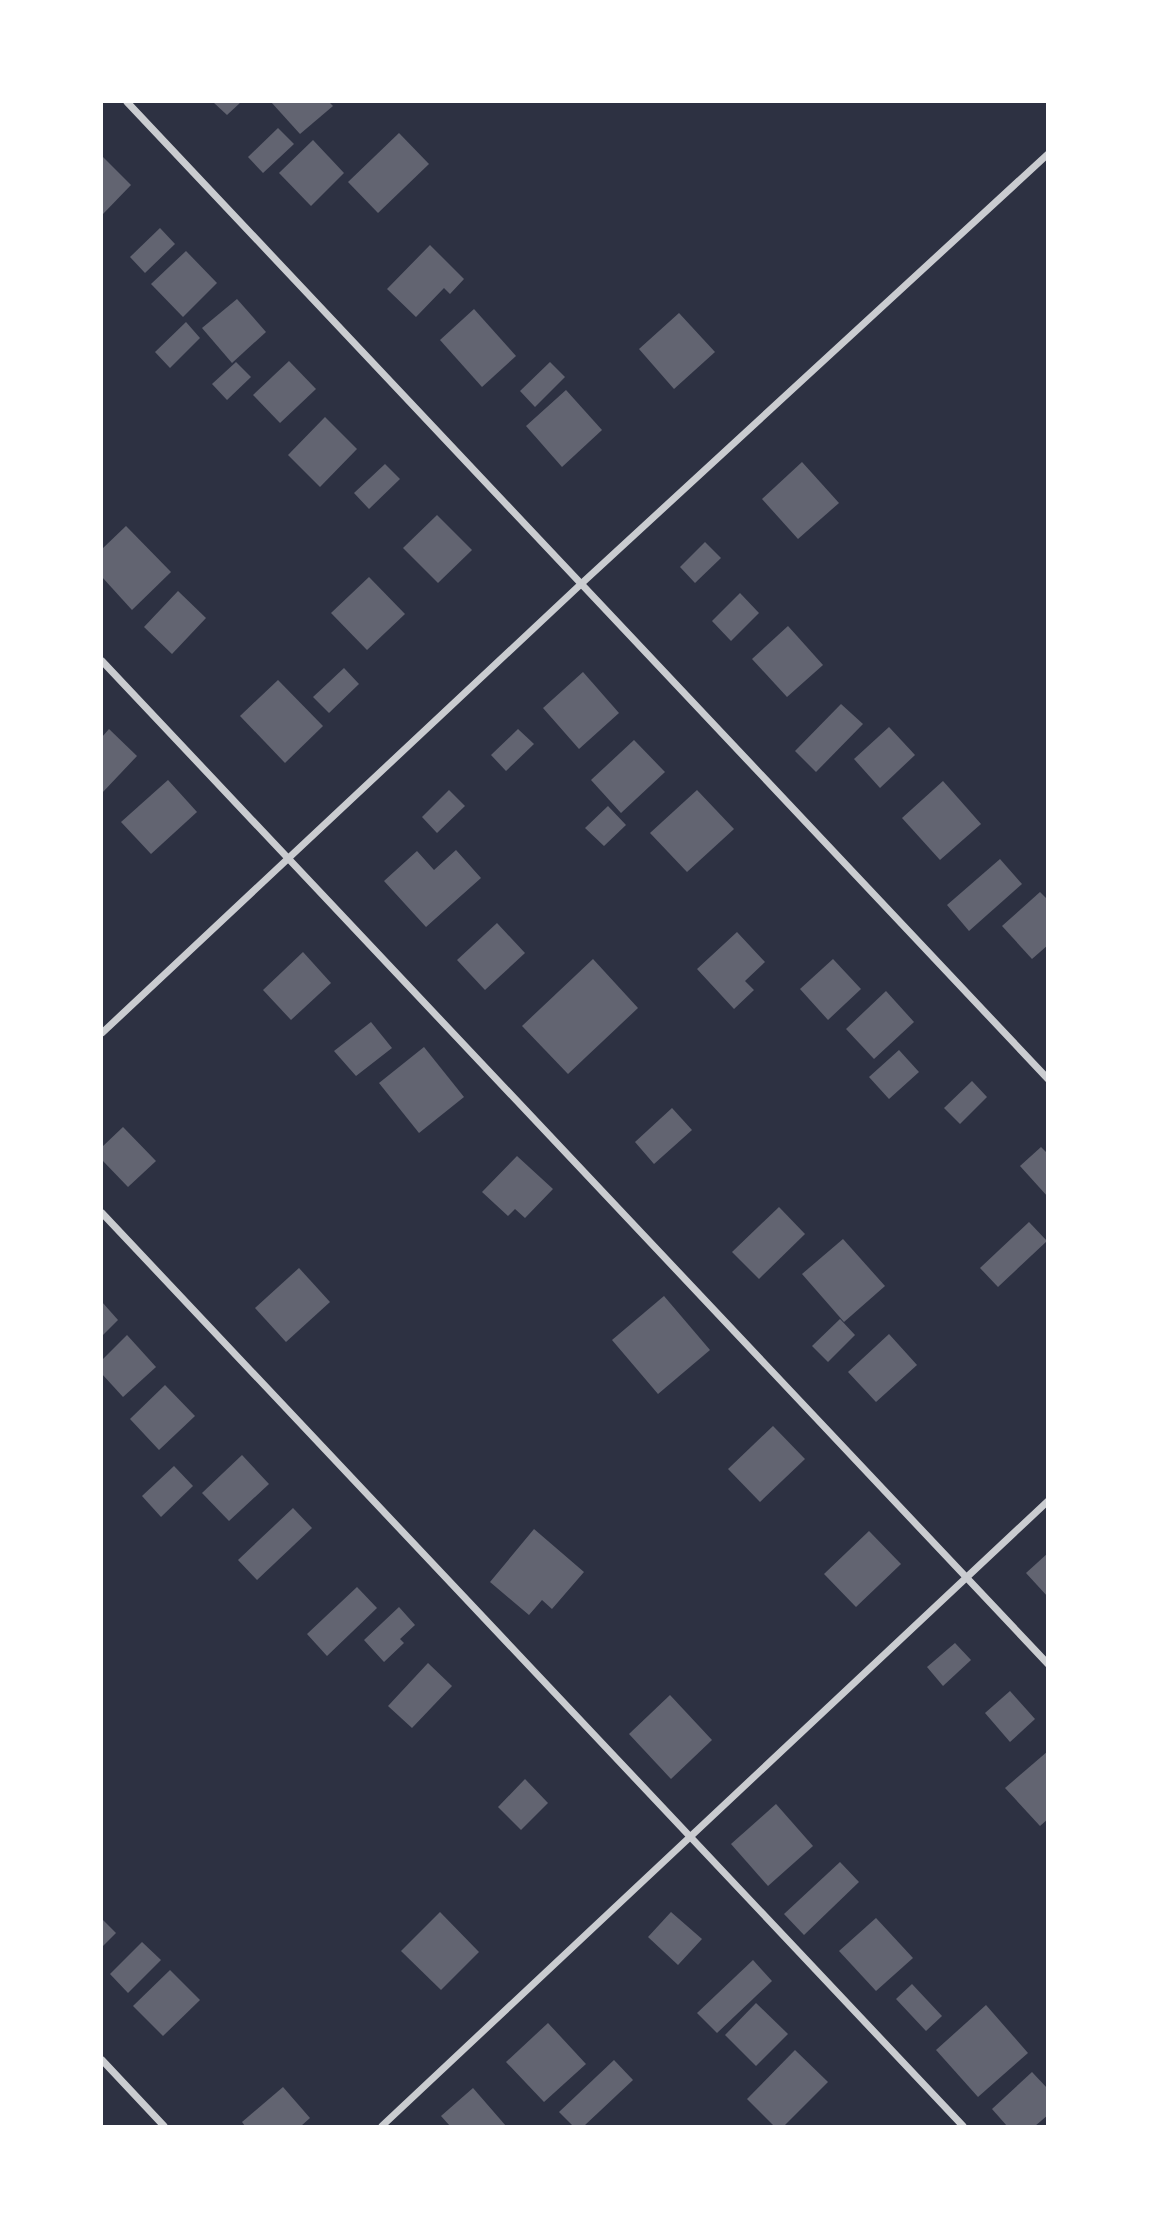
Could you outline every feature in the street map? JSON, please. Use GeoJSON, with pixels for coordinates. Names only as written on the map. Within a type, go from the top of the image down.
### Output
{"type":"FeatureCollection","features":[{"type":"Feature","properties":{"kind":"street"},"geometry":{"type":"LineString","coordinates":[[127,102],[1048,1079]]}},
{"type":"Feature","properties":{"kind":"street"},"geometry":{"type":"LineString","coordinates":[[102,1033],[581,584],[1048,154]]}},
{"type":"Feature","properties":{"kind":"street"},"geometry":{"type":"LineString","coordinates":[[102,662],[1048,1664]]}},
{"type":"Feature","properties":{"kind":"street"},"geometry":{"type":"LineString","coordinates":[[102,1213],[963,2126]]}},
{"type":"Feature","properties":{"kind":"street"},"geometry":{"type":"LineString","coordinates":[[382,2126],[1048,1501]]}},
{"type":"Feature","properties":{"kind":"street"},"geometry":{"type":"LineString","coordinates":[[102,2060],[164,2126]]}},
{"type":"Feature","properties":{"kind":"building"},"geometry":{"type":"Polygon","coordinates":[[[213,102],[241,102],[227,115],[213,102]]]}},
{"type":"Feature","properties":{"kind":"building"},"geometry":{"type":"Polygon","coordinates":[[[271,102],[329,102],[333,106],[300,134],[271,102]]]}},
{"type":"Feature","properties":{"kind":"building"},"geometry":{"type":"Polygon","coordinates":[[[278,128],[294,144],[263,173],[248,157],[278,128]]]}},
{"type":"Feature","properties":{"kind":"building"},"geometry":{"type":"Polygon","coordinates":[[[399,133],[429,164],[378,213],[348,182],[399,133]]]}},
{"type":"Feature","properties":{"kind":"building"},"geometry":{"type":"Polygon","coordinates":[[[313,140],[344,173],[311,206],[279,173],[313,140]]]}},
{"type":"Feature","properties":{"kind":"building"},"geometry":{"type":"Polygon","coordinates":[[[102,156],[131,185],[102,215],[102,156]]]}},
{"type":"Feature","properties":{"kind":"building"},"geometry":{"type":"Polygon","coordinates":[[[160,228],[175,244],[145,273],[130,257],[160,228]]]}},
{"type":"Feature","properties":{"kind":"building"},"geometry":{"type":"Polygon","coordinates":[[[430,245],[464,279],[450,294],[444,288],[416,317],[387,289],[430,245]]]}},
{"type":"Feature","properties":{"kind":"building"},"geometry":{"type":"Polygon","coordinates":[[[186,251],[217,283],[183,317],[151,284],[186,251]]]}},
{"type":"Feature","properties":{"kind":"building"},"geometry":{"type":"Polygon","coordinates":[[[237,299],[266,332],[232,363],[202,328],[237,299]]]}},
{"type":"Feature","properties":{"kind":"building"},"geometry":{"type":"Polygon","coordinates":[[[474,309],[516,356],[482,387],[440,340],[474,309]]]}},
{"type":"Feature","properties":{"kind":"building"},"geometry":{"type":"Polygon","coordinates":[[[679,313],[715,352],[674,389],[639,349],[679,313]]]}},
{"type":"Feature","properties":{"kind":"building"},"geometry":{"type":"Polygon","coordinates":[[[186,322],[200,338],[170,368],[155,352],[186,322]]]}},
{"type":"Feature","properties":{"kind":"building"},"geometry":{"type":"Polygon","coordinates":[[[289,361],[316,389],[280,423],[253,395],[289,361]]]}},
{"type":"Feature","properties":{"kind":"building"},"geometry":{"type":"Polygon","coordinates":[[[236,362],[251,377],[227,400],[212,384],[236,362]]]}},
{"type":"Feature","properties":{"kind":"building"},"geometry":{"type":"Polygon","coordinates":[[[550,362],[565,377],[535,407],[520,391],[550,362]]]}},
{"type":"Feature","properties":{"kind":"building"},"geometry":{"type":"Polygon","coordinates":[[[566,390],[602,430],[562,467],[526,426],[566,390]]]}},
{"type":"Feature","properties":{"kind":"building"},"geometry":{"type":"Polygon","coordinates":[[[325,417],[357,449],[320,487],[288,455],[325,417]]]}},
{"type":"Feature","properties":{"kind":"building"},"geometry":{"type":"Polygon","coordinates":[[[802,462],[839,503],[798,539],[762,499],[802,462]]]}},
{"type":"Feature","properties":{"kind":"building"},"geometry":{"type":"Polygon","coordinates":[[[385,464],[400,479],[369,509],[354,493],[385,464]]]}},
{"type":"Feature","properties":{"kind":"building"},"geometry":{"type":"Polygon","coordinates":[[[437,515],[472,550],[438,583],[403,548],[437,515]]]}},
{"type":"Feature","properties":{"kind":"building"},"geometry":{"type":"Polygon","coordinates":[[[126,526],[171,572],[132,610],[102,577],[102,549],[126,526]]]}},
{"type":"Feature","properties":{"kind":"building"},"geometry":{"type":"Polygon","coordinates":[[[705,542],[721,558],[695,583],[680,567],[705,542]]]}},
{"type":"Feature","properties":{"kind":"building"},"geometry":{"type":"Polygon","coordinates":[[[369,577],[405,614],[367,650],[331,613],[369,577]]]}},
{"type":"Feature","properties":{"kind":"building"},"geometry":{"type":"Polygon","coordinates":[[[178,591],[206,618],[172,654],[144,627],[178,591]]]}},
{"type":"Feature","properties":{"kind":"building"},"geometry":{"type":"Polygon","coordinates":[[[740,593],[759,613],[731,641],[712,621],[740,593]]]}},
{"type":"Feature","properties":{"kind":"building"},"geometry":{"type":"Polygon","coordinates":[[[788,626],[823,665],[787,697],[752,659],[788,626]]]}},
{"type":"Feature","properties":{"kind":"building"},"geometry":{"type":"Polygon","coordinates":[[[344,668],[359,684],[329,713],[313,697],[344,668]]]}},
{"type":"Feature","properties":{"kind":"building"},"geometry":{"type":"Polygon","coordinates":[[[583,672],[619,713],[579,749],[543,708],[583,672]]]}},
{"type":"Feature","properties":{"kind":"building"},"geometry":{"type":"Polygon","coordinates":[[[278,680],[323,726],[285,763],[240,716],[278,680]]]}},
{"type":"Feature","properties":{"kind":"building"},"geometry":{"type":"Polygon","coordinates":[[[841,704],[863,724],[816,772],[795,751],[841,704]]]}},
{"type":"Feature","properties":{"kind":"building"},"geometry":{"type":"Polygon","coordinates":[[[889,727],[915,755],[880,788],[854,759],[889,727]]]}},
{"type":"Feature","properties":{"kind":"building"},"geometry":{"type":"Polygon","coordinates":[[[109,729],[137,756],[102,793],[102,737],[109,729]]]}},
{"type":"Feature","properties":{"kind":"building"},"geometry":{"type":"Polygon","coordinates":[[[518,729],[534,744],[506,771],[491,755],[518,729]]]}},
{"type":"Feature","properties":{"kind":"building"},"geometry":{"type":"Polygon","coordinates":[[[634,740],[665,772],[621,813],[591,780],[634,740]]]}},
{"type":"Feature","properties":{"kind":"building"},"geometry":{"type":"Polygon","coordinates":[[[168,780],[197,812],[151,854],[121,822],[168,780]]]}},
{"type":"Feature","properties":{"kind":"building"},"geometry":{"type":"Polygon","coordinates":[[[943,781],[981,824],[940,860],[902,818],[943,781]]]}},
{"type":"Feature","properties":{"kind":"building"},"geometry":{"type":"Polygon","coordinates":[[[449,790],[465,806],[437,833],[422,817],[449,790]]]}},
{"type":"Feature","properties":{"kind":"building"},"geometry":{"type":"Polygon","coordinates":[[[697,790],[734,829],[687,872],[650,833],[697,790]]]}},
{"type":"Feature","properties":{"kind":"building"},"geometry":{"type":"Polygon","coordinates":[[[608,806],[626,825],[604,846],[585,828],[608,806]]]}},
{"type":"Feature","properties":{"kind":"building"},"geometry":{"type":"Polygon","coordinates":[[[456,850],[481,878],[426,927],[384,881],[417,851],[434,870],[456,850]]]}},
{"type":"Feature","properties":{"kind":"building"},"geometry":{"type":"Polygon","coordinates":[[[1000,859],[1022,884],[969,931],[947,905],[1000,859]]]}},
{"type":"Feature","properties":{"kind":"building"},"geometry":{"type":"Polygon","coordinates":[[[1040,892],[1048,900],[1048,945],[1032,959],[1002,926],[1040,892]]]}},
{"type":"Feature","properties":{"kind":"building"},"geometry":{"type":"Polygon","coordinates":[[[497,923],[525,953],[485,990],[457,960],[497,923]]]}},
{"type":"Feature","properties":{"kind":"building"},"geometry":{"type":"Polygon","coordinates":[[[737,932],[765,962],[745,981],[754,990],[734,1009],[697,969],[737,932]]]}},
{"type":"Feature","properties":{"kind":"building"},"geometry":{"type":"Polygon","coordinates":[[[303,952],[331,983],[291,1020],[263,990],[303,952]]]}},
{"type":"Feature","properties":{"kind":"building"},"geometry":{"type":"Polygon","coordinates":[[[593,959],[638,1008],[568,1074],[522,1026],[593,959]]]}},
{"type":"Feature","properties":{"kind":"building"},"geometry":{"type":"Polygon","coordinates":[[[833,959],[861,989],[828,1020],[800,989],[833,959]]]}},
{"type":"Feature","properties":{"kind":"building"},"geometry":{"type":"Polygon","coordinates":[[[886,991],[914,1022],[874,1059],[846,1029],[886,991]]]}},
{"type":"Feature","properties":{"kind":"building"},"geometry":{"type":"Polygon","coordinates":[[[371,1022],[392,1048],[356,1076],[334,1051],[371,1022]]]}},
{"type":"Feature","properties":{"kind":"building"},"geometry":{"type":"Polygon","coordinates":[[[424,1047],[464,1097],[419,1133],[379,1083],[424,1047]]]}},
{"type":"Feature","properties":{"kind":"building"},"geometry":{"type":"Polygon","coordinates":[[[899,1050],[919,1072],[889,1099],[869,1077],[899,1050]]]}},
{"type":"Feature","properties":{"kind":"building"},"geometry":{"type":"Polygon","coordinates":[[[972,1081],[987,1097],[960,1124],[944,1108],[972,1081]]]}},
{"type":"Feature","properties":{"kind":"building"},"geometry":{"type":"Polygon","coordinates":[[[672,1108],[692,1130],[654,1164],[635,1142],[672,1108]]]}},
{"type":"Feature","properties":{"kind":"building"},"geometry":{"type":"Polygon","coordinates":[[[123,1127],[156,1161],[128,1187],[102,1160],[102,1147],[123,1127]]]}},
{"type":"Feature","properties":{"kind":"building"},"geometry":{"type":"Polygon","coordinates":[[[1041,1147],[1048,1154],[1048,1197],[1020,1166],[1041,1147]]]}},
{"type":"Feature","properties":{"kind":"building"},"geometry":{"type":"Polygon","coordinates":[[[517,1156],[553,1189],[525,1218],[515,1209],[508,1216],[482,1192],[517,1156]]]}},
{"type":"Feature","properties":{"kind":"building"},"geometry":{"type":"Polygon","coordinates":[[[779,1207],[805,1234],[759,1279],[732,1252],[779,1207]]]}},
{"type":"Feature","properties":{"kind":"building"},"geometry":{"type":"Polygon","coordinates":[[[1029,1222],[1047,1241],[998,1287],[980,1268],[1029,1222]]]}},
{"type":"Feature","properties":{"kind":"building"},"geometry":{"type":"Polygon","coordinates":[[[843,1239],[885,1286],[844,1322],[802,1274],[843,1239]]]}},
{"type":"Feature","properties":{"kind":"building"},"geometry":{"type":"Polygon","coordinates":[[[299,1268],[330,1302],[286,1342],[255,1308],[299,1268]]]}},
{"type":"Feature","properties":{"kind":"building"},"geometry":{"type":"Polygon","coordinates":[[[664,1296],[710,1350],[658,1394],[612,1340],[664,1296]]]}},
{"type":"Feature","properties":{"kind":"building"},"geometry":{"type":"Polygon","coordinates":[[[102,1302],[118,1320],[102,1336],[102,1302]]]}},
{"type":"Feature","properties":{"kind":"building"},"geometry":{"type":"Polygon","coordinates":[[[840,1319],[855,1335],[828,1362],[812,1346],[840,1319]]]}},
{"type":"Feature","properties":{"kind":"building"},"geometry":{"type":"Polygon","coordinates":[[[889,1334],[917,1365],[876,1402],[848,1372],[889,1334]]]}},
{"type":"Feature","properties":{"kind":"building"},"geometry":{"type":"Polygon","coordinates":[[[127,1335],[156,1367],[123,1397],[102,1374],[102,1360],[127,1335]]]}},
{"type":"Feature","properties":{"kind":"building"},"geometry":{"type":"Polygon","coordinates":[[[165,1385],[195,1416],[159,1450],[130,1419],[165,1385]]]}},
{"type":"Feature","properties":{"kind":"building"},"geometry":{"type":"Polygon","coordinates":[[[773,1426],[805,1459],[760,1502],[728,1469],[773,1426]]]}},
{"type":"Feature","properties":{"kind":"building"},"geometry":{"type":"Polygon","coordinates":[[[242,1455],[269,1484],[229,1521],[202,1493],[242,1455]]]}},
{"type":"Feature","properties":{"kind":"building"},"geometry":{"type":"Polygon","coordinates":[[[174,1466],[193,1486],[161,1517],[142,1496],[174,1466]]]}},
{"type":"Feature","properties":{"kind":"building"},"geometry":{"type":"Polygon","coordinates":[[[293,1508],[312,1528],[257,1580],[238,1560],[293,1508]]]}},
{"type":"Feature","properties":{"kind":"building"},"geometry":{"type":"Polygon","coordinates":[[[534,1529],[584,1572],[552,1609],[542,1600],[529,1615],[490,1582],[534,1529]]]}},
{"type":"Feature","properties":{"kind":"building"},"geometry":{"type":"Polygon","coordinates":[[[869,1531],[901,1564],[856,1607],[824,1574],[869,1531]]]}},
{"type":"Feature","properties":{"kind":"building"},"geometry":{"type":"Polygon","coordinates":[[[1048,1553],[1048,1597],[1026,1573],[1048,1553]]]}},
{"type":"Feature","properties":{"kind":"building"},"geometry":{"type":"Polygon","coordinates":[[[357,1587],[377,1608],[327,1656],[307,1634],[357,1587]]]}},
{"type":"Feature","properties":{"kind":"building"},"geometry":{"type":"Polygon","coordinates":[[[399,1607],[415,1625],[400,1639],[404,1643],[384,1662],[364,1640],[399,1607]]]}},
{"type":"Feature","properties":{"kind":"building"},"geometry":{"type":"Polygon","coordinates":[[[955,1643],[971,1660],[943,1686],[927,1667],[955,1643]]]}},
{"type":"Feature","properties":{"kind":"building"},"geometry":{"type":"Polygon","coordinates":[[[428,1663],[452,1686],[412,1728],[388,1706],[428,1663]]]}},
{"type":"Feature","properties":{"kind":"building"},"geometry":{"type":"Polygon","coordinates":[[[1010,1691],[1035,1719],[1010,1742],[985,1713],[1010,1691]]]}},
{"type":"Feature","properties":{"kind":"building"},"geometry":{"type":"Polygon","coordinates":[[[670,1695],[712,1740],[671,1779],[629,1734],[670,1695]]]}},
{"type":"Feature","properties":{"kind":"building"},"geometry":{"type":"Polygon","coordinates":[[[1048,1751],[1048,1819],[1040,1826],[1005,1788],[1048,1751]]]}},
{"type":"Feature","properties":{"kind":"building"},"geometry":{"type":"Polygon","coordinates":[[[525,1779],[548,1803],[521,1830],[498,1807],[525,1779]]]}},
{"type":"Feature","properties":{"kind":"building"},"geometry":{"type":"Polygon","coordinates":[[[776,1804],[813,1846],[768,1886],[731,1844],[776,1804]]]}},
{"type":"Feature","properties":{"kind":"building"},"geometry":{"type":"Polygon","coordinates":[[[840,1862],[859,1882],[804,1935],[784,1914],[840,1862]]]}},
{"type":"Feature","properties":{"kind":"building"},"geometry":{"type":"Polygon","coordinates":[[[440,1912],[479,1952],[441,1990],[401,1951],[440,1912]]]}},
{"type":"Feature","properties":{"kind":"building"},"geometry":{"type":"Polygon","coordinates":[[[671,1912],[702,1939],[678,1965],[648,1937],[671,1912]]]}},
{"type":"Feature","properties":{"kind":"building"},"geometry":{"type":"Polygon","coordinates":[[[876,1918],[913,1958],[876,1991],[839,1951],[876,1918]]]}},
{"type":"Feature","properties":{"kind":"building"},"geometry":{"type":"Polygon","coordinates":[[[102,1919],[116,1933],[102,1947],[102,1919]]]}},
{"type":"Feature","properties":{"kind":"building"},"geometry":{"type":"Polygon","coordinates":[[[142,1942],[161,1960],[128,1993],[110,1974],[142,1942]]]}},
{"type":"Feature","properties":{"kind":"building"},"geometry":{"type":"Polygon","coordinates":[[[753,1960],[772,1981],[717,2033],[697,2013],[753,1960]]]}},
{"type":"Feature","properties":{"kind":"building"},"geometry":{"type":"Polygon","coordinates":[[[170,1970],[200,2000],[163,2036],[133,2006],[170,1970]]]}},
{"type":"Feature","properties":{"kind":"building"},"geometry":{"type":"Polygon","coordinates":[[[912,1984],[942,2016],[926,2031],[896,1999],[912,1984]]]}},
{"type":"Feature","properties":{"kind":"building"},"geometry":{"type":"Polygon","coordinates":[[[756,2003],[788,2034],[756,2066],[725,2035],[756,2003]]]}},
{"type":"Feature","properties":{"kind":"building"},"geometry":{"type":"Polygon","coordinates":[[[986,2005],[1028,2053],[978,2097],[936,2050],[986,2005]]]}},
{"type":"Feature","properties":{"kind":"building"},"geometry":{"type":"Polygon","coordinates":[[[548,2023],[586,2064],[544,2102],[506,2062],[548,2023]]]}},
{"type":"Feature","properties":{"kind":"building"},"geometry":{"type":"Polygon","coordinates":[[[795,2050],[828,2082],[784,2126],[774,2126],[747,2099],[795,2050]]]}},
{"type":"Feature","properties":{"kind":"building"},"geometry":{"type":"Polygon","coordinates":[[[614,2060],[633,2080],[584,2126],[573,2126],[559,2112],[614,2060]]]}},
{"type":"Feature","properties":{"kind":"building"},"geometry":{"type":"Polygon","coordinates":[[[1032,2072],[1048,2089],[1048,2115],[1035,2126],[1007,2126],[992,2109],[1032,2072]]]}},
{"type":"Feature","properties":{"kind":"building"},"geometry":{"type":"Polygon","coordinates":[[[283,2087],[310,2118],[301,2126],[245,2126],[242,2122],[283,2087]]]}},
{"type":"Feature","properties":{"kind":"building"},"geometry":{"type":"Polygon","coordinates":[[[473,2088],[506,2126],[450,2126],[441,2116],[473,2088]]]}}]}
